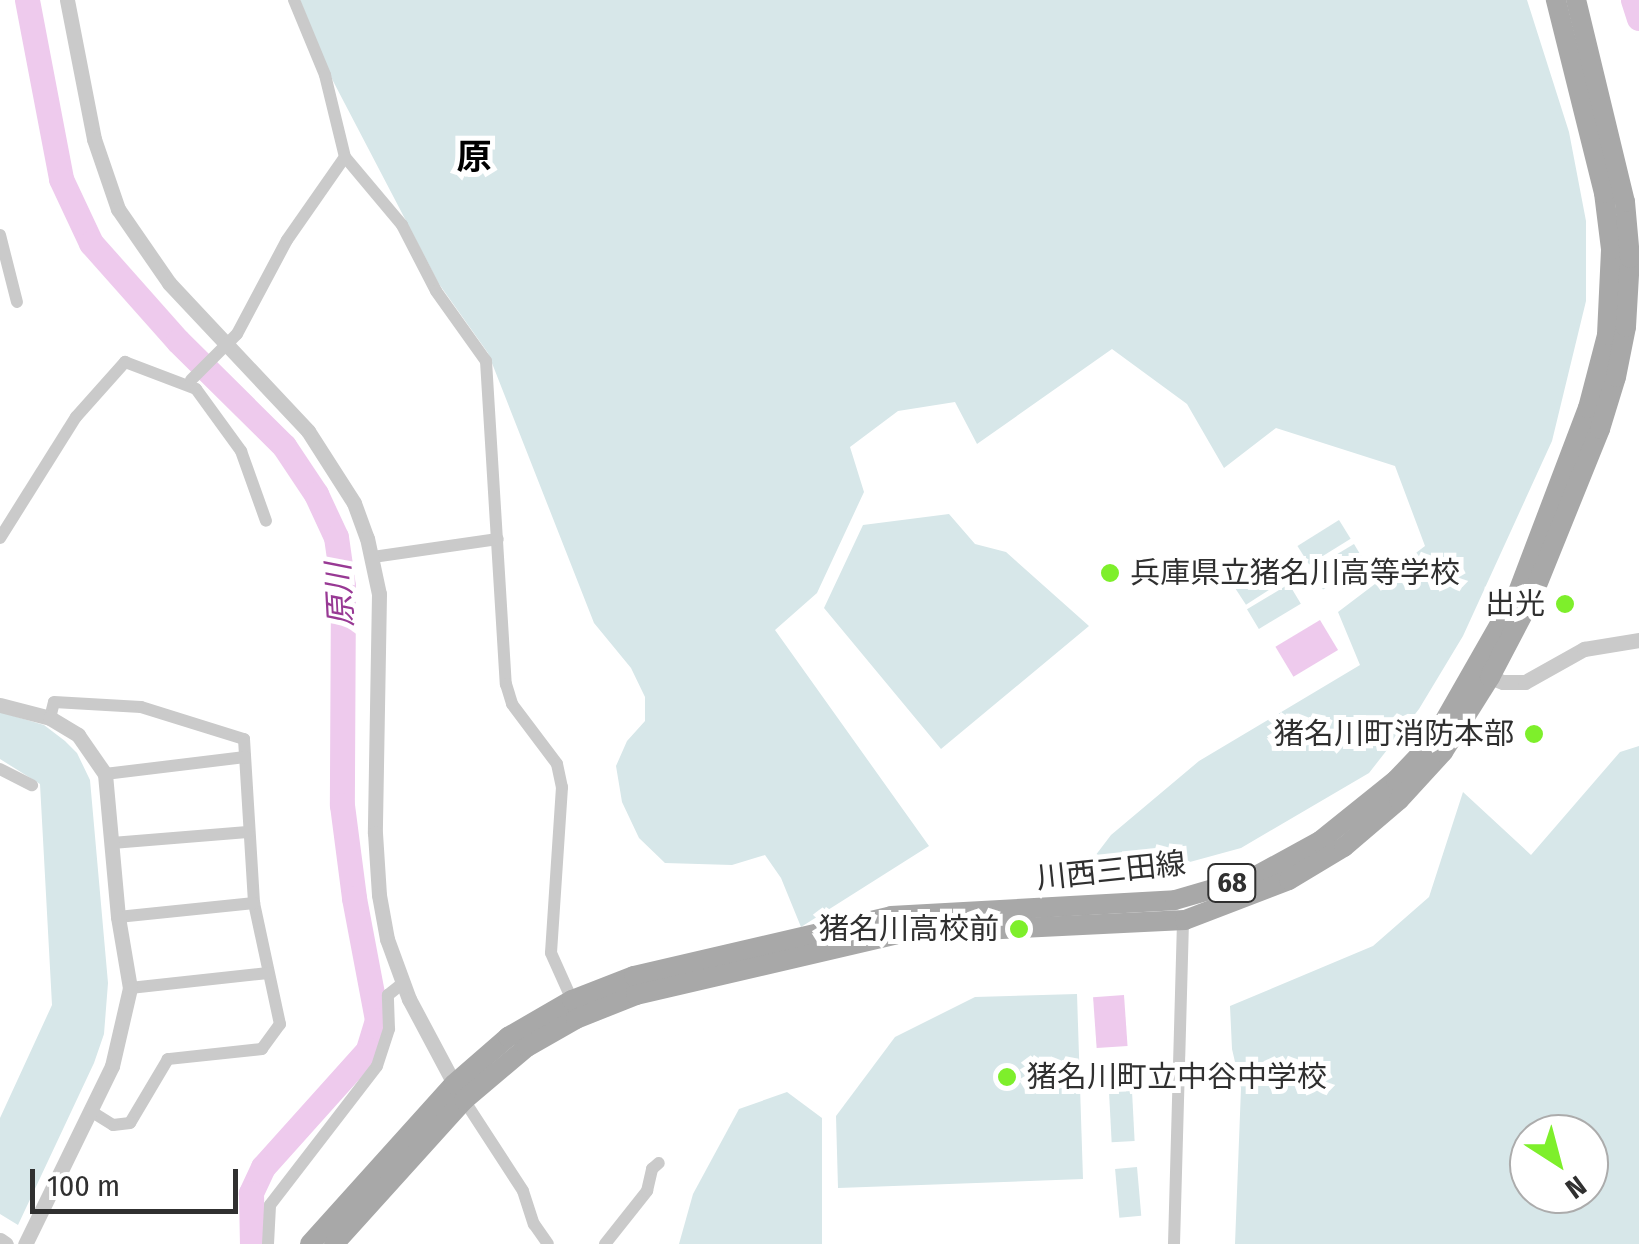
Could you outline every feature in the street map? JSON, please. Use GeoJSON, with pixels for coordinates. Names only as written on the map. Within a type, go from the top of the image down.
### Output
{"type":"FeatureCollection","features":[{"type":"Feature","properties":{"kind":"main road","name":"川西三田線"},"geometry":{"type":"LineString","coordinates":[[310,1244],[459,1092],[576,1019],[636,995],[898,934],[1184,920],[1288,880],[1344,847],[1399,800],[1442,752],[1482,674],[1518,592],[1588,408],[1606,336],[1612,249],[1604,193],[1556,0]]}},
{"type":"Feature","properties":{"kind":"main road","name":"川西三田線"},"geometry":{"type":"LineString","coordinates":[[334,1244],[508,1037],[572,1000],[634,976],[891,916],[1175,900],[1254,876],[1320,840],[1396,780],[1433,741],[1533,595],[1600,429],[1626,328],[1630,258],[1625,202],[1576,0]]}},
{"type":"Feature","properties":{"kind":"street"},"geometry":{"type":"LineString","coordinates":[[67,0],[94,139],[118,209],[169,283],[308,431],[332,462],[354,502],[373,557],[380,639],[375,866],[387,940],[403,983],[459,1092],[523,1191],[534,1224],[548,1244]]}},
{"type":"Feature","properties":{"kind":"street"},"geometry":{"type":"LineString","coordinates":[[294,0],[325,76],[346,157],[402,224],[436,290],[486,361],[506,684],[512,704],[557,764],[562,787],[551,954],[572,1000]]}},
{"type":"Feature","properties":{"kind":"street"},"geometry":{"type":"LineString","coordinates":[[189,383],[238,334],[287,240],[346,157]]}},
{"type":"Feature","properties":{"kind":"street"},"geometry":{"type":"LineString","coordinates":[[0,235],[16,302]]}},
{"type":"Feature","properties":{"kind":"street"},"geometry":{"type":"LineString","coordinates":[[0,538],[76,417],[124,362],[189,383],[196,389],[241,451],[266,521]]}},
{"type":"Feature","properties":{"kind":"street"},"geometry":{"type":"LineString","coordinates":[[373,557],[498,540]]}},
{"type":"Feature","properties":{"kind":"street"},"geometry":{"type":"LineString","coordinates":[[1482,674],[1503,682],[1524,682],[1584,649],[1639,640]]}},
{"type":"Feature","properties":{"kind":"street"},"geometry":{"type":"LineString","coordinates":[[50,718],[54,702],[140,707],[244,738],[254,902],[280,1024],[262,1049],[168,1059],[130,1123],[113,1124],[91,1111]]}},
{"type":"Feature","properties":{"kind":"street"},"geometry":{"type":"LineString","coordinates":[[0,705],[50,718],[78,735],[105,774],[118,917],[130,988],[112,1066],[25,1244]]}},
{"type":"Feature","properties":{"kind":"street"},"geometry":{"type":"LineString","coordinates":[[105,774],[245,757]]}},
{"type":"Feature","properties":{"kind":"street"},"geometry":{"type":"LineString","coordinates":[[0,769],[32,785]]}},
{"type":"Feature","properties":{"kind":"street"},"geometry":{"type":"LineString","coordinates":[[112,844],[248,832]]}},
{"type":"Feature","properties":{"kind":"street"},"geometry":{"type":"LineString","coordinates":[[1174,1244],[1184,920],[1175,900]]}},
{"type":"Feature","properties":{"kind":"street"},"geometry":{"type":"LineString","coordinates":[[118,917],[254,902]]}},
{"type":"Feature","properties":{"kind":"street"},"geometry":{"type":"LineString","coordinates":[[130,988],[268,973]]}},
{"type":"Feature","properties":{"kind":"street"},"geometry":{"type":"LineString","coordinates":[[268,1244],[270,1205],[376,1066],[389,1029],[388,996],[403,983]]}},
{"type":"Feature","properties":{"kind":"street"},"geometry":{"type":"LineString","coordinates":[[605,1244],[647,1191],[652,1169],[659,1163]]}},
{"type":"Feature","properties":{"kind":"shaded area"},"geometry":{"type":"Polygon","coordinates":[[[300,0],[1527,0],[1569,132],[1586,221],[1586,301],[1552,441],[1463,636],[1419,709],[1369,773],[1241,848],[1146,874],[1108,878],[1092,860],[1111,835],[1199,761],[1360,665],[1338,612],[1425,546],[1395,466],[1276,428],[1224,468],[1187,404],[1112,349],[977,444],[955,402],[898,411],[850,447],[864,492],[817,593],[775,630],[929,846],[801,927],[781,878],[765,855],[732,865],[665,863],[639,838],[622,802],[616,766],[627,741],[645,721],[645,697],[631,668],[594,623],[488,353],[439,284],[333,81],[300,0]]]}},
{"type":"Feature","properties":{"kind":"shaded area"},"geometry":{"type":"Polygon","coordinates":[[[949,514],[975,544],[1006,552],[1089,626],[941,749],[824,608],[863,525],[949,514]]]}},
{"type":"Feature","properties":{"kind":"shaded area"},"geometry":{"type":"Polygon","coordinates":[[[1339,520],[1351,539],[1309,565],[1297,546],[1339,520]]]}},
{"type":"Feature","properties":{"kind":"shaded area"},"geometry":{"type":"Polygon","coordinates":[[[1354,544],[1366,564],[1323,589],[1311,570],[1354,544]]]}},
{"type":"Feature","properties":{"kind":"shaded area"},"geometry":{"type":"Polygon","coordinates":[[[1274,558],[1287,578],[1246,605],[1233,585],[1274,558]]]}},
{"type":"Feature","properties":{"kind":"shaded area"},"geometry":{"type":"Polygon","coordinates":[[[1289,584],[1301,604],[1259,629],[1247,609],[1289,584]]]}},
{"type":"Feature","properties":{"kind":"shaded area"},"geometry":{"type":"Polygon","coordinates":[[[1320,620],[1338,650],[1293,677],[1275,647],[1320,620]]]}},
{"type":"Feature","properties":{"kind":"shaded area"},"geometry":{"type":"Polygon","coordinates":[[[0,712],[44,725],[77,753],[90,780],[108,983],[104,1034],[94,1063],[18,1225],[0,1214],[0,1118],[52,1005],[40,784],[0,759],[0,712]]]}},
{"type":"Feature","properties":{"kind":"shaded area"},"geometry":{"type":"Polygon","coordinates":[[[1639,746],[1639,1244],[1235,1244],[1241,1088],[1232,1049],[1230,1006],[1373,946],[1429,897],[1463,792],[1531,855],[1620,752],[1639,746]]]}},
{"type":"Feature","properties":{"kind":"shaded area"},"geometry":{"type":"Polygon","coordinates":[[[1077,994],[1083,1179],[838,1188],[836,1116],[895,1037],[975,997],[1077,994]]]}},
{"type":"Feature","properties":{"kind":"shaded area"},"geometry":{"type":"Polygon","coordinates":[[[1124,995],[1128,1046],[1097,1048],[1093,997],[1124,995]]]}},
{"type":"Feature","properties":{"kind":"shaded area"},"geometry":{"type":"Polygon","coordinates":[[[1132,1091],[1135,1141],[1112,1142],[1109,1092],[1132,1091]]]}},
{"type":"Feature","properties":{"kind":"shaded area"},"geometry":{"type":"Polygon","coordinates":[[[787,1092],[822,1118],[822,1244],[679,1244],[693,1194],[739,1109],[787,1092]]]}},
{"type":"Feature","properties":{"kind":"shaded area"},"geometry":{"type":"Polygon","coordinates":[[[1137,1167],[1141,1216],[1119,1218],[1115,1169],[1137,1167]]]}},
{"type":"Feature","properties":{"kind":"waterway","name":"原川"},"geometry":{"type":"LineString","coordinates":[[27,0],[61,179],[91,243],[178,341],[284,446],[316,494],[336,537],[343,586],[342,805],[354,898],[377,1020],[368,1050],[263,1167],[251,1193],[252,1244]]}},
{"type":"Feature","properties":{"kind":"waterway"},"geometry":{"type":"LineString","coordinates":[[1633,0],[1639,18]]}},
{"type":"Feature","properties":{"kind":"place","name":"兵庫県立猪名川高等学校"},"geometry":{"type":"Point","coordinates":[1110,573]}},
{"type":"Feature","properties":{"kind":"place","name":"出光"},"geometry":{"type":"Point","coordinates":[1565,604]}},
{"type":"Feature","properties":{"kind":"place","name":"猪名川町消防本部"},"geometry":{"type":"Point","coordinates":[1534,734]}},
{"type":"Feature","properties":{"kind":"place","name":"猪名川高校前"},"geometry":{"type":"Point","coordinates":[1019,929]}},
{"type":"Feature","properties":{"kind":"place","name":"猪名川町立中谷中学校"},"geometry":{"type":"Point","coordinates":[1007,1077]}},
{"type":"Feature","properties":{"kind":"district","name":"原"},"geometry":{"type":"Point","coordinates":[474,157]}}]}
